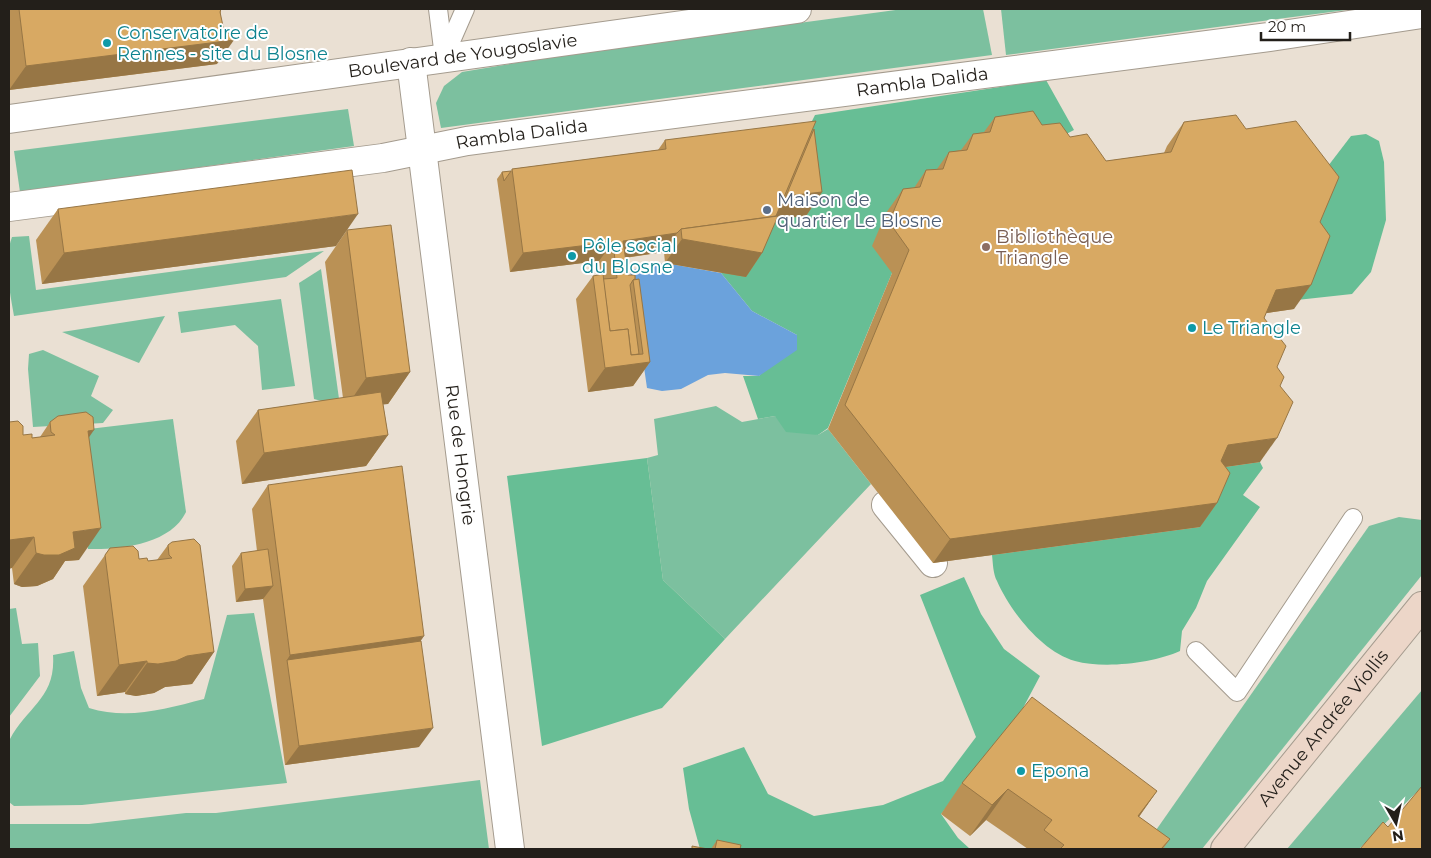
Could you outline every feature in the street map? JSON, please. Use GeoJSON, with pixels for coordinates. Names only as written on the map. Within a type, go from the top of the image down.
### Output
{"type":"FeatureCollection","features":[{"type":"Feature","properties":{"kind":"main road","name":"Avenue Andrée Viollis"},"geometry":{"type":"LineString","coordinates":[[1224,849],[1422,606]]}},
{"type":"Feature","properties":{"kind":"street","name":"Boulevard de Yougoslavie"},"geometry":{"type":"LineString","coordinates":[[9,119],[797,9]]}},
{"type":"Feature","properties":{"kind":"street","name":"Rambla Dalida"},"geometry":{"type":"LineString","coordinates":[[422,151],[477,140],[1269,37],[1422,14]]}},
{"type":"Feature","properties":{"kind":"street","name":"Rue de Hongrie"},"geometry":{"type":"LineString","coordinates":[[411,62],[510,849]]}},
{"type":"Feature","properties":{"kind":"street"},"geometry":{"type":"LineString","coordinates":[[9,207],[383,158],[422,151]]}},
{"type":"Feature","properties":{"kind":"street"},"geometry":{"type":"LineString","coordinates":[[886,505],[933,563]]}},
{"type":"Feature","properties":{"kind":"lane"},"geometry":{"type":"LineString","coordinates":[[438,9],[444,57]]}},
{"type":"Feature","properties":{"kind":"lane"},"geometry":{"type":"LineString","coordinates":[[444,57],[465,9]]}},
{"type":"Feature","properties":{"kind":"lane"},"geometry":{"type":"LineString","coordinates":[[1196,651],[1237,692],[1353,518]]}},
{"type":"Feature","properties":{"kind":"green space"},"geometry":{"type":"Polygon","coordinates":[[[903,9],[983,9],[992,55],[441,128],[436,103],[444,86],[462,72],[575,53],[903,9]]]}},
{"type":"Feature","properties":{"kind":"green space"},"geometry":{"type":"Polygon","coordinates":[[[1001,9],[1354,9],[1006,55],[1001,9]]]}},
{"type":"Feature","properties":{"kind":"green space"},"geometry":{"type":"Polygon","coordinates":[[[1046,80],[1074,130],[1043,146],[892,273],[828,428],[818,435],[786,432],[775,416],[758,419],[743,376],[759,376],[797,335],[752,311],[721,273],[803,139],[815,115],[1046,80]]]}},
{"type":"Feature","properties":{"kind":"green space"},"geometry":{"type":"Polygon","coordinates":[[[348,109],[354,146],[20,192],[14,151],[348,109]]]}},
{"type":"Feature","properties":{"kind":"green space"},"geometry":{"type":"Polygon","coordinates":[[[1366,134],[1379,141],[1384,162],[1386,220],[1371,272],[1352,294],[1297,300],[1312,187],[1351,136],[1366,134]]]}},
{"type":"Feature","properties":{"kind":"green space"},"geometry":{"type":"Polygon","coordinates":[[[29,236],[36,290],[324,251],[286,277],[14,316],[8,276],[9,246],[12,237],[29,236]]]}},
{"type":"Feature","properties":{"kind":"green space"},"geometry":{"type":"Polygon","coordinates":[[[321,269],[340,406],[314,399],[299,283],[321,269]]]}},
{"type":"Feature","properties":{"kind":"green space"},"geometry":{"type":"Polygon","coordinates":[[[281,299],[295,386],[262,390],[258,346],[235,325],[181,333],[178,312],[281,299]]]}},
{"type":"Feature","properties":{"kind":"green space"},"geometry":{"type":"Polygon","coordinates":[[[165,316],[139,363],[62,332],[165,316]]]}},
{"type":"Feature","properties":{"kind":"green space"},"geometry":{"type":"Polygon","coordinates":[[[43,350],[99,376],[91,396],[113,410],[103,423],[33,427],[28,369],[29,354],[43,350]]]}},
{"type":"Feature","properties":{"kind":"green space"},"geometry":{"type":"Polygon","coordinates":[[[716,406],[742,422],[775,416],[818,435],[828,429],[871,484],[725,639],[663,580],[647,458],[658,455],[654,419],[716,406]]]}},
{"type":"Feature","properties":{"kind":"green space"},"geometry":{"type":"Polygon","coordinates":[[[173,419],[186,512],[179,523],[157,538],[143,543],[115,548],[88,549],[72,431],[173,419]]]}},
{"type":"Feature","properties":{"kind":"green space"},"geometry":{"type":"Polygon","coordinates":[[[647,458],[663,580],[725,639],[662,708],[542,746],[507,476],[647,458]]]}},
{"type":"Feature","properties":{"kind":"green space"},"geometry":{"type":"Polygon","coordinates":[[[1260,462],[1263,468],[1243,495],[1260,507],[1207,581],[1196,608],[1182,631],[1180,651],[1157,659],[1129,664],[1114,665],[1075,661],[1051,649],[1039,640],[1028,629],[1003,593],[993,568],[992,555],[1200,527],[1211,469],[1260,462]]]}},
{"type":"Feature","properties":{"kind":"green space"},"geometry":{"type":"Polygon","coordinates":[[[1399,517],[1422,520],[1422,575],[1202,849],[1147,849],[1147,843],[1369,526],[1399,517]]]}},
{"type":"Feature","properties":{"kind":"green space"},"geometry":{"type":"Polygon","coordinates":[[[964,577],[981,614],[1004,649],[1040,676],[1014,725],[941,814],[958,838],[970,849],[700,849],[689,809],[683,768],[744,747],[768,794],[814,816],[883,805],[943,781],[976,737],[920,595],[964,577]]]}},
{"type":"Feature","properties":{"kind":"green space"},"geometry":{"type":"Polygon","coordinates":[[[16,608],[22,644],[38,643],[40,676],[9,717],[9,609],[16,608]]]}},
{"type":"Feature","properties":{"kind":"green space"},"geometry":{"type":"Polygon","coordinates":[[[254,613],[287,783],[82,805],[14,806],[9,802],[8,759],[10,739],[45,692],[53,670],[53,655],[74,651],[81,688],[89,708],[118,713],[147,712],[204,699],[227,615],[254,613]]]}},
{"type":"Feature","properties":{"kind":"green space"},"geometry":{"type":"Polygon","coordinates":[[[1422,690],[1422,787],[1359,849],[1287,849],[1422,690]]]}},
{"type":"Feature","properties":{"kind":"green space"},"geometry":{"type":"Polygon","coordinates":[[[480,780],[489,849],[9,849],[9,824],[89,824],[186,813],[216,813],[480,780]]]}},
{"type":"Feature","properties":{"kind":"water"},"geometry":{"type":"Polygon","coordinates":[[[665,263],[721,273],[752,311],[797,335],[797,350],[759,376],[725,373],[708,375],[681,389],[662,391],[647,388],[630,270],[665,263]]]}},
{"type":"Feature","properties":{"kind":"building","name":"Conservatoire de Rennes - site du Blosne"},"geometry":{"type":"Polygon","coordinates":[[[19,9],[221,9],[223,26],[234,40],[26,66],[19,9]]]}},
{"type":"Feature","properties":{"kind":"building"},"geometry":{"type":"Polygon","coordinates":[[[1033,111],[1042,125],[1060,123],[1070,137],[1087,134],[1106,161],[1171,152],[1184,122],[1236,115],[1246,129],[1296,121],[1339,177],[1320,222],[1330,236],[1311,285],[1276,290],[1264,318],[1286,346],[1277,367],[1284,377],[1280,386],[1293,402],[1277,438],[1228,445],[1221,461],[1230,473],[1217,503],[950,539],[845,405],[909,250],[889,222],[903,189],[920,187],[926,170],[943,169],[949,152],[967,150],[973,134],[990,132],[995,117],[1033,111]]]}},
{"type":"Feature","properties":{"kind":"building","name":"Pôle social du Blosne"},"geometry":{"type":"Polygon","coordinates":[[[816,121],[776,216],[681,229],[677,233],[623,241],[628,275],[635,275],[635,279],[630,285],[639,354],[631,355],[628,329],[610,331],[603,279],[617,278],[613,242],[523,253],[512,169],[666,149],[665,140],[816,121]]]}},
{"type":"Feature","properties":{"kind":"building"},"geometry":{"type":"Polygon","coordinates":[[[814,129],[822,192],[786,196],[814,129]]]}},
{"type":"Feature","properties":{"kind":"building"},"geometry":{"type":"Polygon","coordinates":[[[352,170],[358,214],[64,253],[58,209],[352,170]]]}},
{"type":"Feature","properties":{"kind":"building"},"geometry":{"type":"Polygon","coordinates":[[[511,171],[504,181],[502,172],[511,171]]]}},
{"type":"Feature","properties":{"kind":"building"},"geometry":{"type":"Polygon","coordinates":[[[778,216],[762,253],[682,239],[681,229],[778,216]]]}},
{"type":"Feature","properties":{"kind":"building"},"geometry":{"type":"Polygon","coordinates":[[[391,225],[410,372],[366,378],[347,230],[391,225]]]}},
{"type":"Feature","properties":{"kind":"building"},"geometry":{"type":"Polygon","coordinates":[[[603,274],[610,331],[628,329],[631,355],[643,354],[633,280],[639,279],[650,362],[605,368],[593,276],[603,274]]]}},
{"type":"Feature","properties":{"kind":"building"},"geometry":{"type":"Polygon","coordinates":[[[381,392],[388,435],[264,453],[258,410],[381,392]]]}},
{"type":"Feature","properties":{"kind":"building"},"geometry":{"type":"Polygon","coordinates":[[[86,412],[93,417],[94,430],[88,431],[101,528],[73,532],[75,548],[59,555],[36,553],[34,537],[9,540],[9,422],[18,421],[23,426],[23,435],[32,434],[32,438],[55,435],[51,432],[50,422],[58,416],[86,412]]]}},
{"type":"Feature","properties":{"kind":"building"},"geometry":{"type":"Polygon","coordinates":[[[402,466],[424,636],[290,655],[268,485],[402,466]]]}},
{"type":"Feature","properties":{"kind":"building"},"geometry":{"type":"Polygon","coordinates":[[[194,539],[200,545],[214,652],[187,656],[176,661],[158,664],[147,663],[147,661],[119,665],[105,555],[110,548],[133,546],[138,551],[139,559],[147,558],[148,561],[172,558],[169,555],[168,545],[172,542],[194,539]]]}},
{"type":"Feature","properties":{"kind":"building"},"geometry":{"type":"Polygon","coordinates":[[[268,549],[273,586],[245,589],[241,553],[268,549]]]}},
{"type":"Feature","properties":{"kind":"building"},"geometry":{"type":"Polygon","coordinates":[[[421,641],[433,728],[299,746],[287,660],[421,641]]]}},
{"type":"Feature","properties":{"kind":"building"},"geometry":{"type":"Polygon","coordinates":[[[1032,697],[1157,791],[1138,816],[1170,839],[1161,849],[1060,849],[1064,845],[1044,830],[1052,820],[1008,789],[992,805],[962,783],[1032,697]]]}},
{"type":"Feature","properties":{"kind":"building"},"geometry":{"type":"Polygon","coordinates":[[[1422,786],[1422,849],[1360,849],[1383,822],[1388,827],[1422,786]]]}},
{"type":"Feature","properties":{"kind":"building"},"geometry":{"type":"Polygon","coordinates":[[[717,840],[741,845],[740,849],[715,849],[717,840]]]}},
{"type":"Feature","properties":{"kind":"building"},"geometry":{"type":"Polygon","coordinates":[[[692,846],[708,849],[692,849],[692,846]]]}},
{"type":"Feature","properties":{"kind":"place","name":"Conservatoire de Rennes - site du Blosne"},"geometry":{"type":"Point","coordinates":[107,43]}},
{"type":"Feature","properties":{"kind":"place","name":"Maison de quartier Le Blosne"},"geometry":{"type":"Point","coordinates":[767,210]}},
{"type":"Feature","properties":{"kind":"place","name":"Bibliothèque Triangle"},"geometry":{"type":"Point","coordinates":[986,247]}},
{"type":"Feature","properties":{"kind":"place","name":"Pôle social du Blosne"},"geometry":{"type":"Point","coordinates":[572,256]}},
{"type":"Feature","properties":{"kind":"place","name":"Le Triangle"},"geometry":{"type":"Point","coordinates":[1192,328]}},
{"type":"Feature","properties":{"kind":"place","name":"Epona"},"geometry":{"type":"Point","coordinates":[1021,771]}}]}
